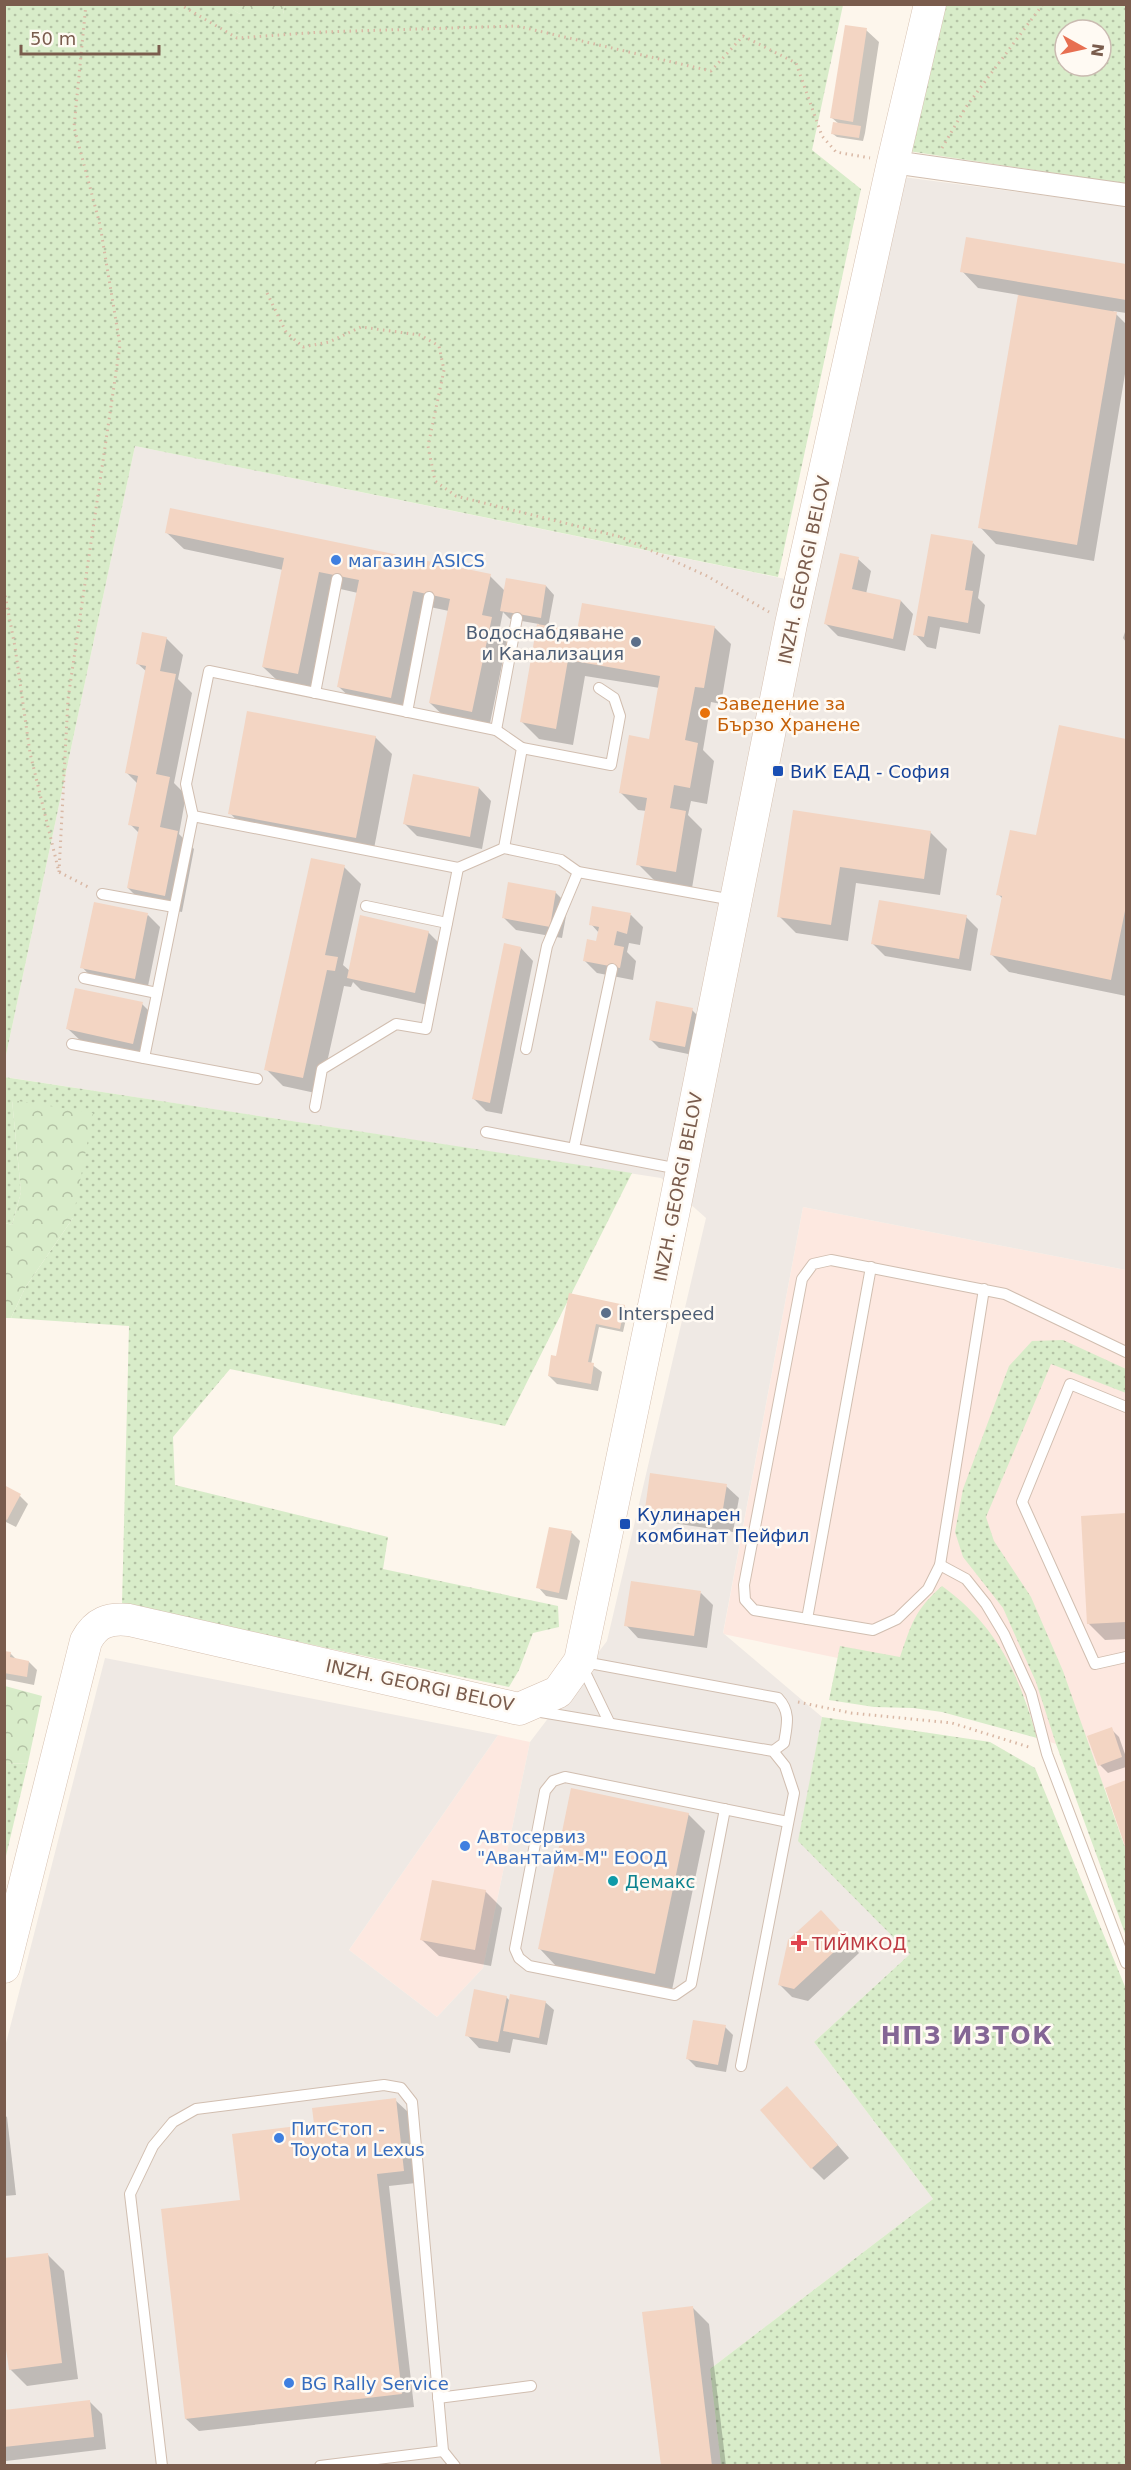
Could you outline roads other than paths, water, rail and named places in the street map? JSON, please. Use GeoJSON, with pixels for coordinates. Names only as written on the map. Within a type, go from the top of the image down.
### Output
{"type":"FeatureCollection","features":[{"type":"Feature","properties":{"kind":"street","name":"INZH. GEORGI BELOV"},"geometry":{"type":"LineString","coordinates":[[4,1967],[86,1641],[91,1631],[99,1624],[108,1620],[129,1620],[519,1709],[558,1692],[580,1661],[682,1169],[791,624],[930,4]]}},
{"type":"Feature","properties":{"kind":"street"},"geometry":{"type":"LineString","coordinates":[[893,162],[1126,195]]}},
{"type":"Feature","properties":{"kind":"lane"},"geometry":{"type":"LineString","coordinates":[[315,693],[336,579]]}},
{"type":"Feature","properties":{"kind":"lane"},"geometry":{"type":"LineString","coordinates":[[407,712],[429,597]]}},
{"type":"Feature","properties":{"kind":"lane"},"geometry":{"type":"LineString","coordinates":[[496,730],[517,618]]}},
{"type":"Feature","properties":{"kind":"lane"},"geometry":{"type":"LineString","coordinates":[[144,1058],[193,816],[186,784],[209,671],[496,730],[522,748],[611,765],[620,716],[614,698],[599,688]]}},
{"type":"Feature","properties":{"kind":"lane"},"geometry":{"type":"LineString","coordinates":[[504,848],[522,748]]}},
{"type":"Feature","properties":{"kind":"lane"},"geometry":{"type":"LineString","coordinates":[[193,816],[458,867],[504,848],[561,860],[578,872],[736,900]]}},
{"type":"Feature","properties":{"kind":"lane"},"geometry":{"type":"LineString","coordinates":[[315,1107],[322,1069],[396,1024],[426,1029],[458,867]]}},
{"type":"Feature","properties":{"kind":"lane"},"geometry":{"type":"LineString","coordinates":[[526,1049],[547,946],[578,872]]}},
{"type":"Feature","properties":{"kind":"lane"},"geometry":{"type":"LineString","coordinates":[[102,894],[174,907]]}},
{"type":"Feature","properties":{"kind":"lane"},"geometry":{"type":"LineString","coordinates":[[366,906],[447,923]]}},
{"type":"Feature","properties":{"kind":"lane"},"geometry":{"type":"LineString","coordinates":[[574,1149],[612,969]]}},
{"type":"Feature","properties":{"kind":"lane"},"geometry":{"type":"LineString","coordinates":[[84,978],[157,993]]}},
{"type":"Feature","properties":{"kind":"lane"},"geometry":{"type":"LineString","coordinates":[[72,1044],[257,1079]]}},
{"type":"Feature","properties":{"kind":"lane"},"geometry":{"type":"LineString","coordinates":[[486,1132],[682,1169]]}},
{"type":"Feature","properties":{"kind":"lane"},"geometry":{"type":"LineString","coordinates":[[984,1289],[940,1565],[928,1589],[897,1619],[873,1630],[754,1610],[745,1600],[746,1573],[802,1279],[813,1264],[831,1260],[984,1289],[1005,1294],[1126,1352]]}},
{"type":"Feature","properties":{"kind":"lane"},"geometry":{"type":"LineString","coordinates":[[807,1619],[871,1267]]}},
{"type":"Feature","properties":{"kind":"lane"},"geometry":{"type":"LineString","coordinates":[[1126,1407],[1070,1384],[1022,1502],[1095,1664],[1126,1657]]}},
{"type":"Feature","properties":{"kind":"lane"},"geometry":{"type":"LineString","coordinates":[[940,1565],[966,1579],[986,1604],[1004,1634],[1031,1693],[1047,1754],[1126,1963]]}},
{"type":"Feature","properties":{"kind":"lane"},"geometry":{"type":"LineString","coordinates":[[580,1661],[778,1698],[787,1707],[789,1720],[784,1743],[772,1751]]}},
{"type":"Feature","properties":{"kind":"lane"},"geometry":{"type":"LineString","coordinates":[[580,1661],[609,1722]]}},
{"type":"Feature","properties":{"kind":"lane"},"geometry":{"type":"LineString","coordinates":[[519,1709],[609,1722],[772,1751],[785,1766],[794,1793],[741,2066]]}},
{"type":"Feature","properties":{"kind":"lane"},"geometry":{"type":"LineString","coordinates":[[725,1809],[691,1984],[684,1991],[675,1995],[529,1966],[519,1958],[515,1949],[521,1915],[545,1791],[553,1781],[565,1777],[725,1809],[788,1822]]}},
{"type":"Feature","properties":{"kind":"lane"},"geometry":{"type":"LineString","coordinates":[[162,2466],[130,2194],[153,2146],[173,2122],[196,2109],[384,2085],[401,2088],[412,2102],[442,2451],[455,2466]]}},
{"type":"Feature","properties":{"kind":"lane"},"geometry":{"type":"LineString","coordinates":[[438,2398],[531,2386]]}},
{"type":"Feature","properties":{"kind":"lane"},"geometry":{"type":"LineString","coordinates":[[320,2466],[442,2451]]}},
{"type":"Feature","properties":{"kind":"place","name":"магазин ASICS"},"geometry":{"type":"Point","coordinates":[336,560]}},
{"type":"Feature","properties":{"kind":"place","name":"Водоснабдяване и Канализация"},"geometry":{"type":"Point","coordinates":[636,642]}},
{"type":"Feature","properties":{"kind":"place","name":"Заведение за Бързо Хранене"},"geometry":{"type":"Point","coordinates":[705,713]}},
{"type":"Feature","properties":{"kind":"place","name":"ВиК ЕАД - София"},"geometry":{"type":"Point","coordinates":[778,771]}},
{"type":"Feature","properties":{"kind":"place","name":"Interspeed"},"geometry":{"type":"Point","coordinates":[606,1313]}},
{"type":"Feature","properties":{"kind":"place","name":"Кулинарен комбинат Пейфил"},"geometry":{"type":"Point","coordinates":[625,1524]}},
{"type":"Feature","properties":{"kind":"place","name":"Автосервиз \"Авантайм-М\" ЕООД"},"geometry":{"type":"Point","coordinates":[465,1846]}},
{"type":"Feature","properties":{"kind":"place","name":"Демакс"},"geometry":{"type":"Point","coordinates":[613,1881]}},
{"type":"Feature","properties":{"kind":"place","name":"ТИЙМКОД"},"geometry":{"type":"Point","coordinates":[799,1943]}},
{"type":"Feature","properties":{"kind":"place","name":"ПитСтоп - Toyota и Lexus"},"geometry":{"type":"Point","coordinates":[279,2138]}},
{"type":"Feature","properties":{"kind":"place","name":"BG Rally Service"},"geometry":{"type":"Point","coordinates":[289,2383]}},
{"type":"Feature","properties":{"kind":"district","name":"НПЗ ИЗТОК"},"geometry":{"type":"Point","coordinates":[967,2036]}}]}
